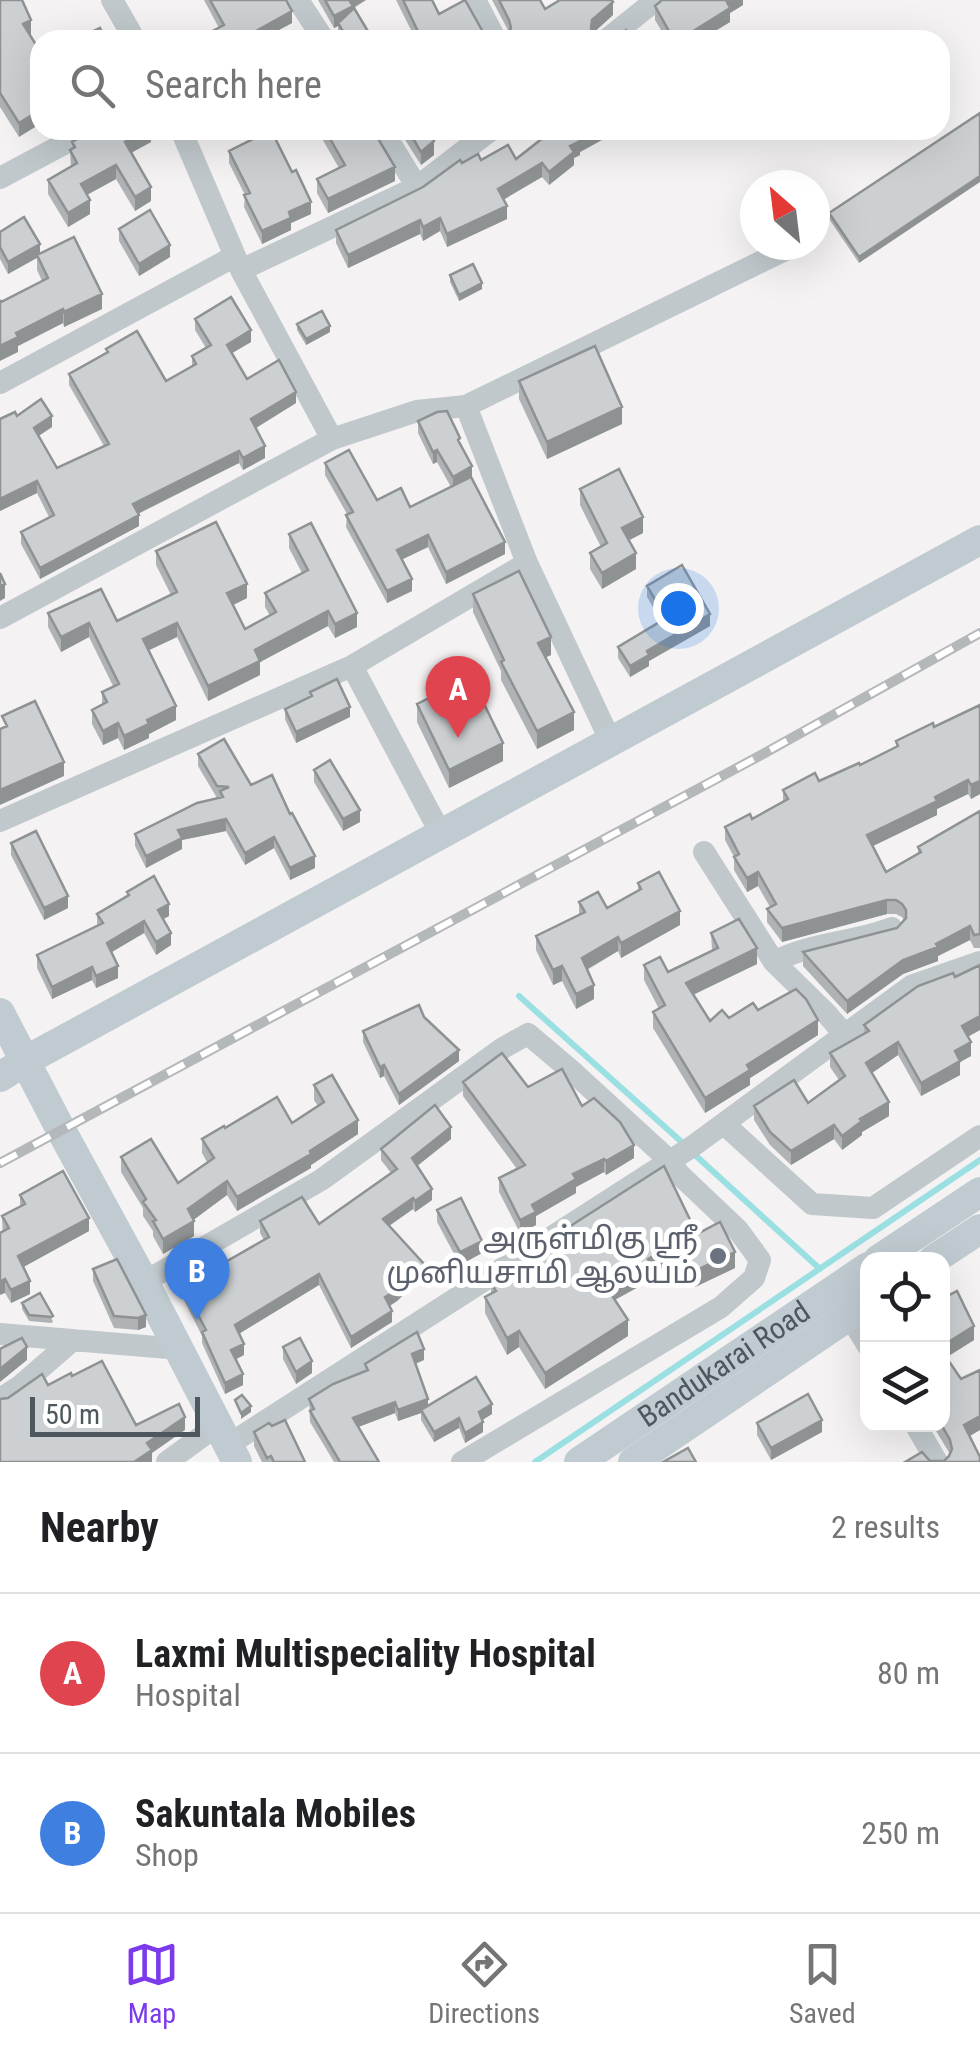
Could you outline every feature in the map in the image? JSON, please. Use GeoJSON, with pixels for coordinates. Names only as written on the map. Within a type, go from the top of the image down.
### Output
{"type":"FeatureCollection","features":[{"type":"Feature","properties":{"kind":"main road"},"geometry":{"type":"LineString","coordinates":[[12,1069],[980,540]]}},
{"type":"Feature","properties":{"kind":"main road"},"geometry":{"type":"LineString","coordinates":[[0,1013],[12,1069],[60,1130],[228,1444]]}},
{"type":"Feature","properties":{"kind":"main road"},"geometry":{"type":"LineString","coordinates":[[890,1252],[980,1192]]}},
{"type":"Feature","properties":{"kind":"main road"},"geometry":{"type":"LineString","coordinates":[[945,1252],[980,1228]]}},
{"type":"Feature","properties":{"kind":"main road","name":"Bandukarai Road"},"geometry":{"type":"LineString","coordinates":[[578,1462],[860,1271]]}},
{"type":"Feature","properties":{"kind":"main road","name":"Bandukarai Road"},"geometry":{"type":"LineString","coordinates":[[632,1462],[858,1309]]}},
{"type":"Feature","properties":{"kind":"street"},"geometry":{"type":"LineString","coordinates":[[112,0],[129,30]]}},
{"type":"Feature","properties":{"kind":"street"},"geometry":{"type":"LineString","coordinates":[[298,0],[318,30]]}},
{"type":"Feature","properties":{"kind":"street"},"geometry":{"type":"LineString","coordinates":[[475,0],[491,30]]}},
{"type":"Feature","properties":{"kind":"street"},"geometry":{"type":"LineString","coordinates":[[618,30],[656,0]]}},
{"type":"Feature","properties":{"kind":"street"},"geometry":{"type":"LineString","coordinates":[[0,178],[71,140]]}},
{"type":"Feature","properties":{"kind":"street"},"geometry":{"type":"LineString","coordinates":[[185,140],[238,263],[332,439]]}},
{"type":"Feature","properties":{"kind":"street"},"geometry":{"type":"LineString","coordinates":[[388,140],[417,187]]}},
{"type":"Feature","properties":{"kind":"street"},"geometry":{"type":"LineString","coordinates":[[0,383],[238,263],[417,187],[479,140]]}},
{"type":"Feature","properties":{"kind":"street"},"geometry":{"type":"LineString","coordinates":[[0,618],[332,439],[417,412],[466,406],[765,260]]}},
{"type":"Feature","properties":{"kind":"street"},"geometry":{"type":"LineString","coordinates":[[466,406],[527,563],[611,742]]}},
{"type":"Feature","properties":{"kind":"street"},"geometry":{"type":"LineString","coordinates":[[0,820],[352,666],[527,563]]}},
{"type":"Feature","properties":{"kind":"street"},"geometry":{"type":"LineString","coordinates":[[352,666],[441,834]]}},
{"type":"Feature","properties":{"kind":"street"},"geometry":{"type":"LineString","coordinates":[[704,852],[774,962],[845,1035]]}},
{"type":"Feature","properties":{"kind":"street"},"geometry":{"type":"LineString","coordinates":[[774,962],[807,948],[892,928]]}},
{"type":"Feature","properties":{"kind":"street"},"geometry":{"type":"LineString","coordinates":[[168,1462],[228,1444],[680,1154],[911,986],[980,962]]}},
{"type":"Feature","properties":{"kind":"street"},"geometry":{"type":"LineString","coordinates":[[144,1282],[321,1180],[528,1034],[680,1154]]}},
{"type":"Feature","properties":{"kind":"street"},"geometry":{"type":"LineString","coordinates":[[724,1124],[812,1204],[873,1208],[980,1136]]}},
{"type":"Feature","properties":{"kind":"street"},"geometry":{"type":"LineString","coordinates":[[462,1462],[721,1308],[754,1278],[760,1260],[738,1230],[680,1174],[680,1154]]}},
{"type":"Feature","properties":{"kind":"street"},"geometry":{"type":"LineString","coordinates":[[858,1309],[867,1342]]}},
{"type":"Feature","properties":{"kind":"street"},"geometry":{"type":"LineString","coordinates":[[0,1334],[180,1349]]}},
{"type":"Feature","properties":{"kind":"street"},"geometry":{"type":"LineString","coordinates":[[0,1398],[20,1386],[73,1340]]}},
{"type":"Feature","properties":{"kind":"street"},"geometry":{"type":"LineString","coordinates":[[919,1432],[937,1462]]}},
{"type":"Feature","properties":{"kind":"building"},"geometry":{"type":"Polygon","coordinates":[[[0,0],[22,0],[31,20],[23,24],[30,35],[30,116],[19,123],[0,93],[0,0]]]}},
{"type":"Feature","properties":{"kind":"building"},"geometry":{"type":"Polygon","coordinates":[[[210,0],[286,0],[292,11],[258,30],[214,30],[224,25],[210,0]]]}},
{"type":"Feature","properties":{"kind":"building"},"geometry":{"type":"Polygon","coordinates":[[[325,0],[349,0],[353,6],[334,16],[325,0]]]}},
{"type":"Feature","properties":{"kind":"building"},"geometry":{"type":"Polygon","coordinates":[[[403,0],[432,0],[439,14],[465,0],[482,30],[417,30],[403,0]]]}},
{"type":"Feature","properties":{"kind":"building"},"geometry":{"type":"Polygon","coordinates":[[[499,0],[540,0],[545,9],[560,0],[613,2],[592,20],[592,30],[510,30],[499,0]]]}},
{"type":"Feature","properties":{"kind":"building"},"geometry":{"type":"Polygon","coordinates":[[[662,0],[730,0],[730,8],[695,30],[668,30],[655,6],[662,0]]]}},
{"type":"Feature","properties":{"kind":"building"},"geometry":{"type":"Polygon","coordinates":[[[354,8],[367,30],[342,30],[338,23],[354,8]]]}},
{"type":"Feature","properties":{"kind":"building"},"geometry":{"type":"Polygon","coordinates":[[[980,113],[980,176],[859,257],[830,212],[939,140],[950,140],[950,133],[980,113]]]}},
{"type":"Feature","properties":{"kind":"building"},"geometry":{"type":"Polygon","coordinates":[[[129,140],[125,142],[151,187],[135,197],[116,165],[81,184],[90,200],[68,213],[48,180],[77,163],[70,150],[75,147],[72,142],[129,140]]]}},
{"type":"Feature","properties":{"kind":"building"},"geometry":{"type":"Polygon","coordinates":[[[251,140],[276,140],[311,202],[289,212],[291,218],[262,231],[244,195],[250,193],[229,151],[251,140]]]}},
{"type":"Feature","properties":{"kind":"building"},"geometry":{"type":"Polygon","coordinates":[[[331,140],[379,140],[395,167],[328,199],[317,179],[345,165],[331,140]]]}},
{"type":"Feature","properties":{"kind":"building"},"geometry":{"type":"Polygon","coordinates":[[[414,140],[433,140],[434,141],[421,152],[414,140]]]}},
{"type":"Feature","properties":{"kind":"building"},"geometry":{"type":"Polygon","coordinates":[[[540,140],[580,141],[570,146],[574,152],[549,172],[542,163],[498,189],[507,206],[447,234],[440,218],[423,227],[420,220],[348,255],[336,230],[423,187],[460,160],[462,163],[478,154],[481,160],[508,145],[516,159],[540,140]]]}},
{"type":"Feature","properties":{"kind":"building"},"geometry":{"type":"Polygon","coordinates":[[[150,210],[170,245],[139,264],[119,229],[150,210]]]}},
{"type":"Feature","properties":{"kind":"building"},"geometry":{"type":"Polygon","coordinates":[[[24,217],[40,244],[8,262],[0,247],[0,232],[24,217]]]}},
{"type":"Feature","properties":{"kind":"building"},"geometry":{"type":"Polygon","coordinates":[[[74,237],[102,294],[64,312],[63,309],[16,333],[18,337],[0,346],[0,300],[48,278],[37,255],[74,237]]]}},
{"type":"Feature","properties":{"kind":"building"},"geometry":{"type":"Polygon","coordinates":[[[473,264],[482,283],[459,295],[450,275],[473,264]]]}},
{"type":"Feature","properties":{"kind":"building"},"geometry":{"type":"Polygon","coordinates":[[[231,297],[251,330],[227,345],[247,379],[279,360],[296,392],[251,419],[265,446],[243,458],[239,451],[133,504],[139,515],[40,568],[21,532],[54,515],[37,481],[0,499],[0,419],[15,412],[17,416],[41,399],[52,416],[34,428],[57,468],[109,444],[69,374],[137,331],[166,381],[196,364],[192,356],[211,345],[195,319],[231,297]]]}},
{"type":"Feature","properties":{"kind":"building"},"geometry":{"type":"Polygon","coordinates":[[[322,311],[330,326],[306,339],[297,324],[322,311]]]}},
{"type":"Feature","properties":{"kind":"building"},"geometry":{"type":"Polygon","coordinates":[[[595,346],[622,407],[547,442],[519,381],[595,346]]]}},
{"type":"Feature","properties":{"kind":"building"},"geometry":{"type":"Polygon","coordinates":[[[447,411],[472,466],[453,477],[437,450],[433,452],[418,421],[447,411]]]}},
{"type":"Feature","properties":{"kind":"building"},"geometry":{"type":"Polygon","coordinates":[[[349,450],[377,500],[401,488],[410,507],[471,477],[505,542],[446,572],[428,535],[397,550],[412,579],[387,591],[346,515],[353,512],[325,463],[349,450]]]}},
{"type":"Feature","properties":{"kind":"building"},"geometry":{"type":"Polygon","coordinates":[[[619,469],[643,517],[622,528],[636,553],[602,573],[590,553],[607,543],[580,489],[619,469]]]}},
{"type":"Feature","properties":{"kind":"building"},"geometry":{"type":"Polygon","coordinates":[[[216,522],[247,584],[227,593],[245,629],[276,612],[265,593],[308,570],[289,534],[311,523],[357,613],[335,624],[328,611],[255,650],[260,661],[208,686],[177,623],[143,639],[176,706],[124,736],[118,723],[103,731],[92,710],[107,702],[102,692],[119,684],[89,623],[61,637],[48,613],[101,589],[117,621],[177,592],[156,551],[216,522]]]}},
{"type":"Feature","properties":{"kind":"building"},"geometry":{"type":"Polygon","coordinates":[[[682,565],[710,614],[647,651],[649,655],[630,666],[618,647],[666,618],[647,586],[682,565]]]}},
{"type":"Feature","properties":{"kind":"building"},"geometry":{"type":"Polygon","coordinates":[[[519,571],[551,637],[538,643],[574,712],[537,731],[501,662],[504,660],[473,594],[519,571]]]}},
{"type":"Feature","properties":{"kind":"building"},"geometry":{"type":"Polygon","coordinates":[[[471,677],[503,743],[449,770],[417,704],[471,677]]]}},
{"type":"Feature","properties":{"kind":"building"},"geometry":{"type":"Polygon","coordinates":[[[337,679],[350,707],[296,732],[285,709],[337,679]]]}},
{"type":"Feature","properties":{"kind":"building"},"geometry":{"type":"Polygon","coordinates":[[[35,701],[64,762],[0,790],[0,729],[7,726],[2,716],[35,701]]]}},
{"type":"Feature","properties":{"kind":"building"},"geometry":{"type":"Polygon","coordinates":[[[980,705],[980,781],[971,785],[968,780],[935,797],[937,801],[867,835],[886,872],[921,852],[918,847],[980,811],[980,934],[974,935],[970,926],[936,944],[938,947],[903,960],[847,1001],[803,952],[897,928],[906,918],[902,904],[887,900],[782,928],[767,909],[776,904],[758,872],[747,878],[734,857],[739,854],[725,827],[750,814],[752,819],[788,799],[783,790],[815,773],[819,781],[860,765],[898,746],[896,741],[980,705]]]}},
{"type":"Feature","properties":{"kind":"building"},"geometry":{"type":"Polygon","coordinates":[[[224,739],[251,785],[272,775],[315,856],[290,868],[274,837],[245,853],[226,819],[178,830],[182,838],[146,856],[135,834],[197,803],[223,797],[220,791],[229,787],[217,786],[198,754],[224,739]]]}},
{"type":"Feature","properties":{"kind":"building"},"geometry":{"type":"Polygon","coordinates":[[[330,760],[360,810],[343,819],[314,770],[330,760]]]}},
{"type":"Feature","properties":{"kind":"building"},"geometry":{"type":"Polygon","coordinates":[[[36,831],[68,896],[44,908],[11,843],[36,831]]]}},
{"type":"Feature","properties":{"kind":"building"},"geometry":{"type":"Polygon","coordinates":[[[659,872],[680,911],[621,943],[618,937],[582,958],[594,985],[576,994],[562,966],[553,970],[536,936],[585,912],[579,902],[598,892],[607,908],[641,889],[638,883],[659,872]]]}},
{"type":"Feature","properties":{"kind":"building"},"geometry":{"type":"Polygon","coordinates":[[[154,876],[169,904],[158,910],[171,933],[156,942],[144,921],[107,943],[118,966],[96,976],[92,967],[52,987],[37,955],[103,923],[97,914],[154,876]]]}},
{"type":"Feature","properties":{"kind":"building"},"geometry":{"type":"Polygon","coordinates":[[[739,919],[757,948],[686,983],[710,1021],[722,1010],[729,1018],[753,1003],[758,1010],[796,989],[818,1020],[747,1065],[750,1070],[705,1098],[653,1012],[665,1005],[644,965],[660,957],[668,972],[718,948],[711,933],[739,919]]]}},
{"type":"Feature","properties":{"kind":"building"},"geometry":{"type":"Polygon","coordinates":[[[980,965],[980,1016],[962,1026],[971,1042],[955,1051],[960,1061],[921,1083],[898,1042],[866,1063],[889,1102],[860,1119],[842,1136],[834,1125],[791,1151],[770,1132],[754,1106],[794,1080],[808,1103],[845,1076],[830,1053],[869,1031],[864,1025],[918,986],[953,973],[955,977],[980,965]]]}},
{"type":"Feature","properties":{"kind":"building"},"geometry":{"type":"Polygon","coordinates":[[[419,1005],[424,1017],[459,1050],[399,1094],[384,1065],[380,1067],[363,1031],[419,1005]]]}},
{"type":"Feature","properties":{"kind":"building"},"geometry":{"type":"Polygon","coordinates":[[[502,1053],[528,1087],[562,1069],[582,1106],[594,1098],[620,1122],[634,1145],[573,1174],[576,1179],[532,1205],[536,1212],[520,1220],[499,1178],[525,1165],[463,1082],[502,1053]]]}},
{"type":"Feature","properties":{"kind":"building"},"geometry":{"type":"Polygon","coordinates":[[[332,1075],[358,1120],[310,1151],[311,1154],[237,1197],[227,1181],[188,1209],[194,1221],[163,1239],[143,1202],[146,1199],[121,1157],[151,1139],[178,1183],[214,1158],[202,1139],[277,1097],[292,1123],[324,1102],[314,1085],[332,1075]]]}},
{"type":"Feature","properties":{"kind":"building"},"geometry":{"type":"Polygon","coordinates":[[[435,1105],[451,1127],[412,1158],[432,1189],[383,1219],[424,1264],[385,1297],[392,1311],[351,1337],[319,1274],[235,1325],[244,1344],[231,1350],[243,1374],[225,1383],[202,1332],[206,1330],[177,1275],[181,1273],[178,1269],[207,1252],[215,1268],[269,1237],[260,1221],[302,1197],[319,1224],[397,1169],[381,1149],[435,1105]]]}},
{"type":"Feature","properties":{"kind":"building"},"geometry":{"type":"Polygon","coordinates":[[[664,1166],[697,1234],[720,1222],[735,1252],[695,1271],[681,1242],[648,1259],[651,1264],[607,1288],[628,1320],[545,1373],[519,1331],[507,1338],[485,1297],[496,1291],[491,1283],[664,1166]]]}},
{"type":"Feature","properties":{"kind":"building"},"geometry":{"type":"Polygon","coordinates":[[[63,1171],[89,1218],[18,1256],[30,1281],[11,1290],[5,1279],[0,1282],[0,1233],[9,1228],[2,1216],[25,1204],[20,1195],[63,1171]]]}},
{"type":"Feature","properties":{"kind":"building"},"geometry":{"type":"Polygon","coordinates":[[[461,1198],[482,1241],[460,1252],[437,1210],[461,1198]]]}},
{"type":"Feature","properties":{"kind":"building"},"geometry":{"type":"Polygon","coordinates":[[[117,1259],[146,1315],[114,1316],[93,1269],[117,1259]]]}},
{"type":"Feature","properties":{"kind":"building"},"geometry":{"type":"Polygon","coordinates":[[[957,1291],[974,1326],[950,1341],[950,1295],[957,1291]]]}},
{"type":"Feature","properties":{"kind":"building"},"geometry":{"type":"Polygon","coordinates":[[[40,1293],[53,1316],[29,1315],[22,1303],[40,1293]]]}},
{"type":"Feature","properties":{"kind":"building"},"geometry":{"type":"Polygon","coordinates":[[[417,1332],[424,1349],[412,1354],[428,1399],[398,1410],[395,1402],[353,1418],[379,1462],[340,1462],[310,1411],[314,1409],[309,1399],[368,1370],[365,1364],[417,1332]]]}},
{"type":"Feature","properties":{"kind":"building"},"geometry":{"type":"Polygon","coordinates":[[[22,1338],[27,1347],[0,1369],[0,1349],[22,1338]]]}},
{"type":"Feature","properties":{"kind":"building"},"geometry":{"type":"Polygon","coordinates":[[[300,1338],[312,1361],[296,1372],[283,1347],[300,1338]]]}},
{"type":"Feature","properties":{"kind":"building"},"geometry":{"type":"Polygon","coordinates":[[[102,1361],[136,1425],[179,1404],[185,1417],[147,1443],[152,1450],[134,1462],[0,1462],[0,1399],[8,1398],[42,1374],[48,1385],[102,1361]]]}},
{"type":"Feature","properties":{"kind":"building"},"geometry":{"type":"Polygon","coordinates":[[[950,1363],[961,1379],[980,1370],[980,1416],[964,1425],[980,1462],[905,1462],[922,1452],[930,1461],[944,1461],[952,1449],[946,1432],[950,1432],[950,1363]]]}},
{"type":"Feature","properties":{"kind":"building"},"geometry":{"type":"Polygon","coordinates":[[[476,1377],[492,1404],[479,1412],[483,1422],[465,1433],[459,1418],[434,1432],[421,1410],[476,1377]]]}},
{"type":"Feature","properties":{"kind":"building"},"geometry":{"type":"Polygon","coordinates":[[[808,1394],[822,1420],[771,1448],[757,1423],[808,1394]]]}},
{"type":"Feature","properties":{"kind":"building"},"geometry":{"type":"Polygon","coordinates":[[[242,1395],[251,1406],[241,1413],[235,1400],[242,1395]]]}},
{"type":"Feature","properties":{"kind":"building"},"geometry":{"type":"Polygon","coordinates":[[[285,1420],[305,1462],[274,1462],[271,1456],[267,1458],[254,1432],[285,1420]]]}},
{"type":"Feature","properties":{"kind":"building"},"geometry":{"type":"Polygon","coordinates":[[[688,1448],[696,1462],[663,1462],[688,1448]]]}},
{"type":"Feature","properties":{"kind":"waterway"},"geometry":{"type":"LineString","coordinates":[[519,996],[685,1145]]}},
{"type":"Feature","properties":{"kind":"waterway"},"geometry":{"type":"LineString","coordinates":[[694,1154],[820,1269]]}},
{"type":"Feature","properties":{"kind":"waterway"},"geometry":{"type":"LineString","coordinates":[[535,1462],[980,1160]]}},
{"type":"Feature","properties":{"kind":"railway"},"geometry":{"type":"LineString","coordinates":[[0,1163],[763,754],[980,633]]}},
{"type":"Feature","properties":{"kind":"place","name":"Laxmi Multispeciality Hospital"},"geometry":{"type":"Point","coordinates":[458,738]}},
{"type":"Feature","properties":{"kind":"place","name":"அருள்மிகு ஶ்ரீ முனியசாமி ஆலயம்"},"geometry":{"type":"Point","coordinates":[718,1256]}},
{"type":"Feature","properties":{"kind":"place","name":"Sakuntala Mobiles"},"geometry":{"type":"Point","coordinates":[197,1320]}}]}
